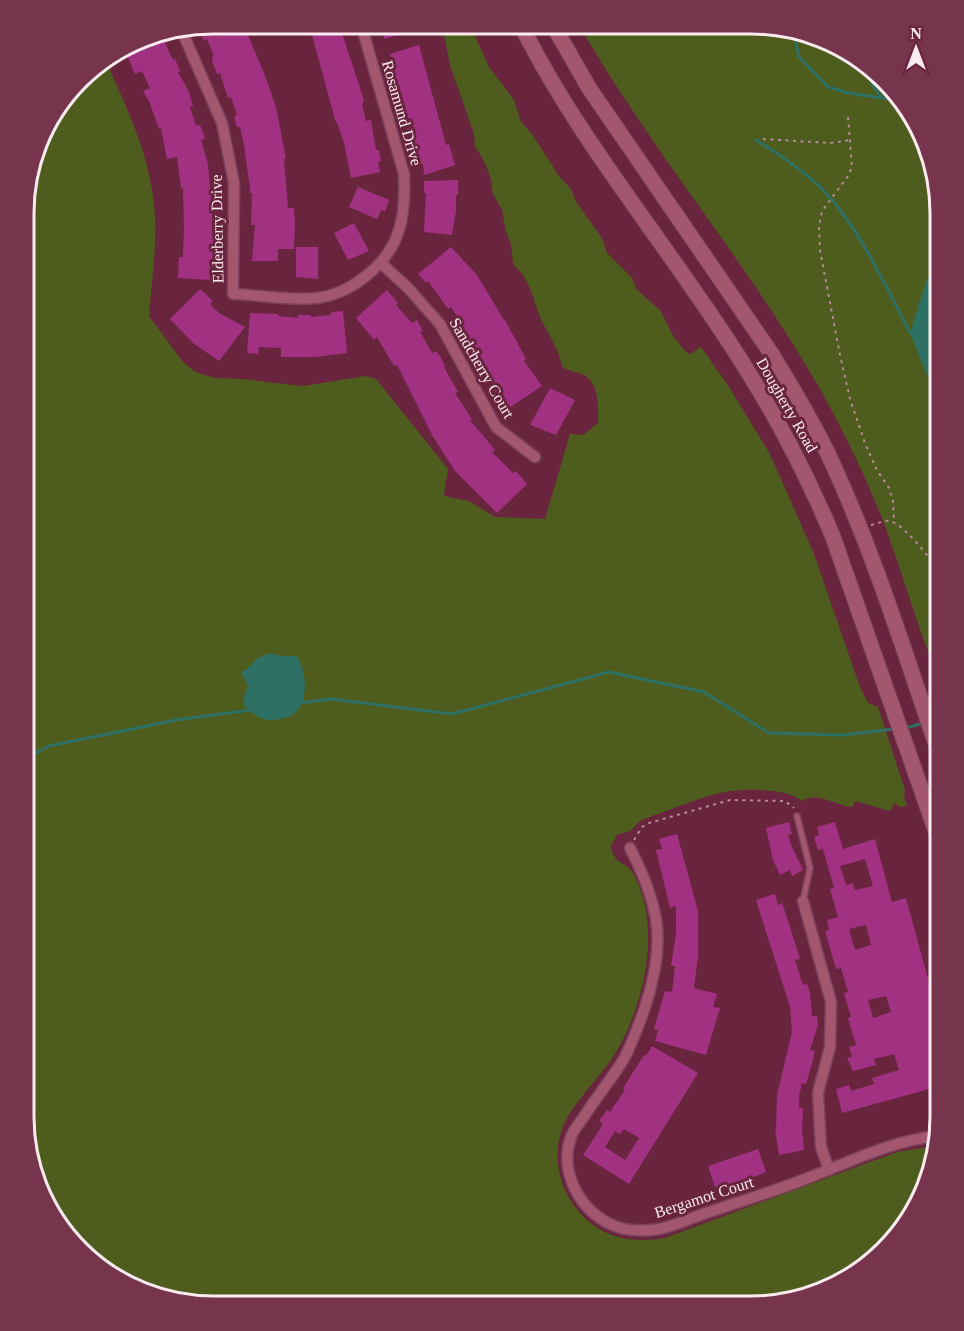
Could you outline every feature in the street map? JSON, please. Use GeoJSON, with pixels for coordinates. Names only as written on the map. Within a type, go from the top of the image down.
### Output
{"type":"FeatureCollection","features":[{"type":"Feature","properties":{"kind":"main road","name":"Dougherty Road"},"geometry":{"type":"LineString","coordinates":[[525,34],[564,103],[744,366],[784,432],[833,537],[929,812]]}},
{"type":"Feature","properties":{"kind":"main road","name":"Dougherty Road"},"geometry":{"type":"LineString","coordinates":[[558,34],[589,88],[793,389],[834,467],[860,529],[929,725]]}},
{"type":"Feature","properties":{"kind":"street","name":"Rosamund Drive"},"geometry":{"type":"LineString","coordinates":[[233,294],[315,298],[333,294],[351,288],[382,264],[394,244],[402,221],[405,198],[404,174],[364,34]]}},
{"type":"Feature","properties":{"kind":"street","name":"Elderberry Drive"},"geometry":{"type":"LineString","coordinates":[[185,37],[222,123],[234,183],[233,294]]}},
{"type":"Feature","properties":{"kind":"street","name":"Sandcherry Court"},"geometry":{"type":"LineString","coordinates":[[382,264],[408,288],[440,324],[496,427],[535,457]]}},
{"type":"Feature","properties":{"kind":"street","name":"Bergamot Court"},"geometry":{"type":"LineString","coordinates":[[630,848],[643,873],[655,908],[658,931],[657,962],[636,1034],[623,1061],[571,1135],[568,1148],[569,1172],[580,1199],[593,1213],[612,1225],[626,1230],[660,1229],[829,1170],[890,1146],[928,1138]]}},
{"type":"Feature","properties":{"kind":"street"},"geometry":{"type":"LineString","coordinates":[[803,901],[831,1002],[830,1047],[818,1093],[821,1147],[829,1170]]}},
{"type":"Feature","properties":{"kind":"lane"},"geometry":{"type":"LineString","coordinates":[[797,816],[810,868],[803,901]]}},
{"type":"Feature","properties":{"kind":"path"},"geometry":{"type":"LineString","coordinates":[[848,117],[852,167],[822,211],[819,227],[820,250],[850,399],[866,446],[877,470],[889,488],[893,501],[894,522]]}},
{"type":"Feature","properties":{"kind":"path"},"geometry":{"type":"LineString","coordinates":[[763,139],[831,143],[850,140]]}},
{"type":"Feature","properties":{"kind":"path"},"geometry":{"type":"LineString","coordinates":[[860,529],[887,520],[894,522],[930,559]]}},
{"type":"Feature","properties":{"kind":"path"},"geometry":{"type":"LineString","coordinates":[[630,848],[642,827],[648,823],[730,800],[785,801],[795,809],[797,816]]}},
{"type":"Feature","properties":{"kind":"shaded area"},"geometry":{"type":"Polygon","coordinates":[[[444,34],[474,34],[489,67],[514,100],[521,122],[532,134],[559,176],[571,189],[576,202],[602,238],[607,253],[632,278],[636,289],[660,310],[673,336],[686,352],[690,354],[701,347],[729,387],[770,454],[814,554],[860,687],[868,703],[878,707],[905,790],[907,806],[900,807],[895,803],[890,811],[855,801],[852,807],[848,807],[819,798],[802,801],[776,791],[724,792],[640,821],[630,831],[617,835],[611,846],[615,857],[633,873],[642,894],[648,931],[646,966],[635,1010],[621,1042],[573,1109],[561,1131],[558,1144],[559,1171],[568,1196],[585,1218],[603,1231],[633,1240],[665,1238],[897,1152],[927,1147],[920,1175],[911,1197],[885,1236],[850,1266],[808,1287],[762,1296],[190,1295],[145,1283],[124,1273],[95,1252],[65,1217],[44,1175],[38,1152],[34,1118],[34,213],[36,190],[48,145],[71,105],[95,79],[109,68],[141,144],[153,196],[155,241],[149,316],[183,362],[194,371],[216,378],[303,386],[366,376],[376,379],[448,469],[444,496],[469,501],[495,517],[545,519],[570,434],[583,435],[598,423],[597,397],[589,379],[562,366],[529,287],[523,275],[513,264],[511,244],[502,210],[493,194],[491,179],[485,163],[475,146],[474,134],[450,65],[444,34]]]}},
{"type":"Feature","properties":{"kind":"shaded area"},"geometry":{"type":"Polygon","coordinates":[[[584,34],[774,36],[819,48],[840,58],[877,87],[906,124],[923,167],[930,213],[930,663],[929,654],[881,516],[829,404],[762,297],[607,72],[584,34]]]}},
{"type":"Feature","properties":{"kind":"shaded area"},"geometry":{"type":"Polygon","coordinates":[[[930,277],[930,378],[910,333],[927,279],[930,277]]]}},
{"type":"Feature","properties":{"kind":"shaded area"},"geometry":{"type":"Polygon","coordinates":[[[270,653],[280,656],[297,656],[305,684],[302,703],[297,711],[280,719],[266,720],[245,707],[243,699],[248,686],[241,672],[251,666],[256,659],[270,653]]]}},
{"type":"Feature","properties":{"kind":"building"},"geometry":{"type":"Polygon","coordinates":[[[247,34],[276,107],[286,159],[284,159],[288,208],[294,208],[295,224],[294,249],[278,249],[278,261],[252,261],[255,225],[251,225],[252,193],[250,193],[244,145],[240,127],[237,127],[234,116],[237,115],[231,97],[228,98],[220,73],[217,74],[213,64],[212,57],[214,56],[207,39],[204,41],[202,35],[247,34]]]}},
{"type":"Feature","properties":{"kind":"building"},"geometry":{"type":"Polygon","coordinates":[[[312,34],[342,34],[364,100],[362,104],[366,121],[371,120],[376,150],[379,150],[381,161],[378,162],[380,172],[351,178],[344,143],[336,123],[312,34]]]}},
{"type":"Feature","properties":{"kind":"building"},"geometry":{"type":"Polygon","coordinates":[[[383,34],[402,34],[384,39],[383,34]]]}},
{"type":"Feature","properties":{"kind":"building"},"geometry":{"type":"Polygon","coordinates":[[[168,41],[165,43],[173,60],[175,59],[180,71],[178,72],[189,92],[193,106],[190,107],[196,126],[200,125],[205,139],[201,140],[208,164],[211,199],[215,199],[216,210],[212,210],[212,233],[214,233],[211,280],[178,278],[179,257],[183,257],[184,228],[183,188],[181,189],[177,157],[167,159],[161,128],[159,129],[143,91],[150,88],[142,71],[135,74],[128,56],[168,41]]]}},
{"type":"Feature","properties":{"kind":"building"},"geometry":{"type":"Polygon","coordinates":[[[419,45],[446,145],[449,144],[455,165],[424,175],[423,164],[420,165],[412,136],[410,137],[406,126],[410,125],[390,71],[394,70],[390,54],[419,45]]]}},
{"type":"Feature","properties":{"kind":"building"},"geometry":{"type":"Polygon","coordinates":[[[458,180],[452,235],[424,232],[426,193],[424,193],[424,181],[458,180]]]}},
{"type":"Feature","properties":{"kind":"building"},"geometry":{"type":"Polygon","coordinates":[[[358,187],[389,200],[385,211],[381,210],[377,219],[349,207],[358,187]]]}},
{"type":"Feature","properties":{"kind":"building"},"geometry":{"type":"Polygon","coordinates":[[[354,223],[369,251],[348,260],[334,233],[354,223]]]}},
{"type":"Feature","properties":{"kind":"building"},"geometry":{"type":"Polygon","coordinates":[[[296,247],[318,247],[318,279],[296,277],[296,247]]]}},
{"type":"Feature","properties":{"kind":"building"},"geometry":{"type":"Polygon","coordinates":[[[451,247],[477,275],[505,320],[526,359],[524,361],[542,386],[509,408],[491,386],[494,384],[483,363],[480,365],[468,335],[466,336],[462,324],[451,307],[448,309],[428,281],[426,283],[418,274],[451,247]]]}},
{"type":"Feature","properties":{"kind":"building"},"geometry":{"type":"Polygon","coordinates":[[[200,289],[213,301],[210,304],[219,313],[245,327],[219,361],[193,343],[170,319],[200,289]]]}},
{"type":"Feature","properties":{"kind":"building"},"geometry":{"type":"Polygon","coordinates":[[[387,290],[398,303],[396,305],[412,323],[417,320],[423,331],[420,332],[432,353],[436,351],[440,356],[458,392],[455,393],[472,419],[470,420],[495,450],[492,452],[513,473],[516,471],[527,484],[497,513],[455,471],[432,435],[397,365],[394,366],[377,337],[374,340],[356,318],[387,290]]]}},
{"type":"Feature","properties":{"kind":"building"},"geometry":{"type":"Polygon","coordinates":[[[343,311],[347,353],[315,357],[281,357],[281,348],[259,347],[258,354],[247,353],[250,313],[278,314],[278,316],[298,318],[298,315],[311,315],[311,317],[343,311]]]}},
{"type":"Feature","properties":{"kind":"building"},"geometry":{"type":"Polygon","coordinates":[[[550,388],[575,400],[556,435],[530,425],[550,388]]]}},
{"type":"Feature","properties":{"kind":"building"},"geometry":{"type":"Polygon","coordinates":[[[789,822],[792,834],[788,835],[803,870],[792,876],[790,870],[780,875],[773,860],[766,828],[789,822]]]}},
{"type":"Feature","properties":{"kind":"building"},"geometry":{"type":"Polygon","coordinates":[[[835,822],[843,849],[875,839],[892,902],[906,898],[929,983],[929,1089],[842,1113],[836,1089],[849,1085],[851,1091],[874,1084],[872,1078],[899,1070],[894,1054],[874,1059],[876,1065],[853,1071],[847,1058],[852,1057],[849,1047],[856,1045],[844,993],[848,992],[841,968],[836,969],[825,931],[829,930],[827,920],[838,917],[830,889],[834,888],[823,849],[818,850],[814,837],[819,835],[817,827],[835,822]],[[865,859],[840,866],[846,885],[853,883],[855,890],[873,886],[865,859]],[[866,925],[849,929],[855,950],[871,945],[866,925]],[[886,996],[868,1000],[873,1018],[891,1012],[886,996]]]}},
{"type":"Feature","properties":{"kind":"building"},"geometry":{"type":"Polygon","coordinates":[[[677,834],[698,911],[698,956],[694,988],[717,994],[713,1007],[720,1008],[706,1055],[655,1041],[658,1030],[654,1029],[665,991],[672,992],[675,966],[671,966],[676,933],[676,906],[670,908],[656,850],[662,849],[659,839],[677,834]]]}},
{"type":"Feature","properties":{"kind":"building"},"geometry":{"type":"Polygon","coordinates":[[[775,894],[778,905],[782,903],[791,930],[800,959],[795,960],[803,985],[807,984],[812,1016],[817,1016],[818,1025],[810,1050],[815,1051],[813,1060],[806,1084],[802,1083],[799,1096],[799,1108],[803,1108],[804,1150],[779,1155],[775,1129],[777,1095],[792,1032],[790,1007],[756,900],[775,894]]]}},
{"type":"Feature","properties":{"kind":"building"},"geometry":{"type":"Polygon","coordinates":[[[652,1046],[698,1073],[629,1184],[583,1155],[603,1124],[599,1121],[607,1110],[610,1112],[644,1055],[646,1056],[652,1046]],[[624,1129],[620,1134],[615,1131],[605,1147],[625,1160],[639,1138],[624,1129]]]}},
{"type":"Feature","properties":{"kind":"building"},"geometry":{"type":"Polygon","coordinates":[[[758,1149],[766,1172],[727,1188],[725,1184],[715,1187],[708,1166],[758,1149]]]}},
{"type":"Feature","properties":{"kind":"waterway"},"geometry":{"type":"LineString","coordinates":[[796,41],[799,57],[828,87],[849,93],[887,99]]}},
{"type":"Feature","properties":{"kind":"waterway"},"geometry":{"type":"LineString","coordinates":[[872,82],[881,97]]}},
{"type":"Feature","properties":{"kind":"waterway"},"geometry":{"type":"LineString","coordinates":[[756,140],[807,176],[836,205],[871,258],[910,333]]}},
{"type":"Feature","properties":{"kind":"waterway"},"geometry":{"type":"LineString","coordinates":[[299,703],[331,699],[452,714],[609,672],[704,692],[769,733],[842,735],[895,729]]}},
{"type":"Feature","properties":{"kind":"waterway"},"geometry":{"type":"LineString","coordinates":[[34,754],[49,746],[176,720],[250,710]]}},
{"type":"Feature","properties":{"kind":"waterway"},"geometry":{"type":"LineString","coordinates":[[905,728],[924,723]]}}]}
